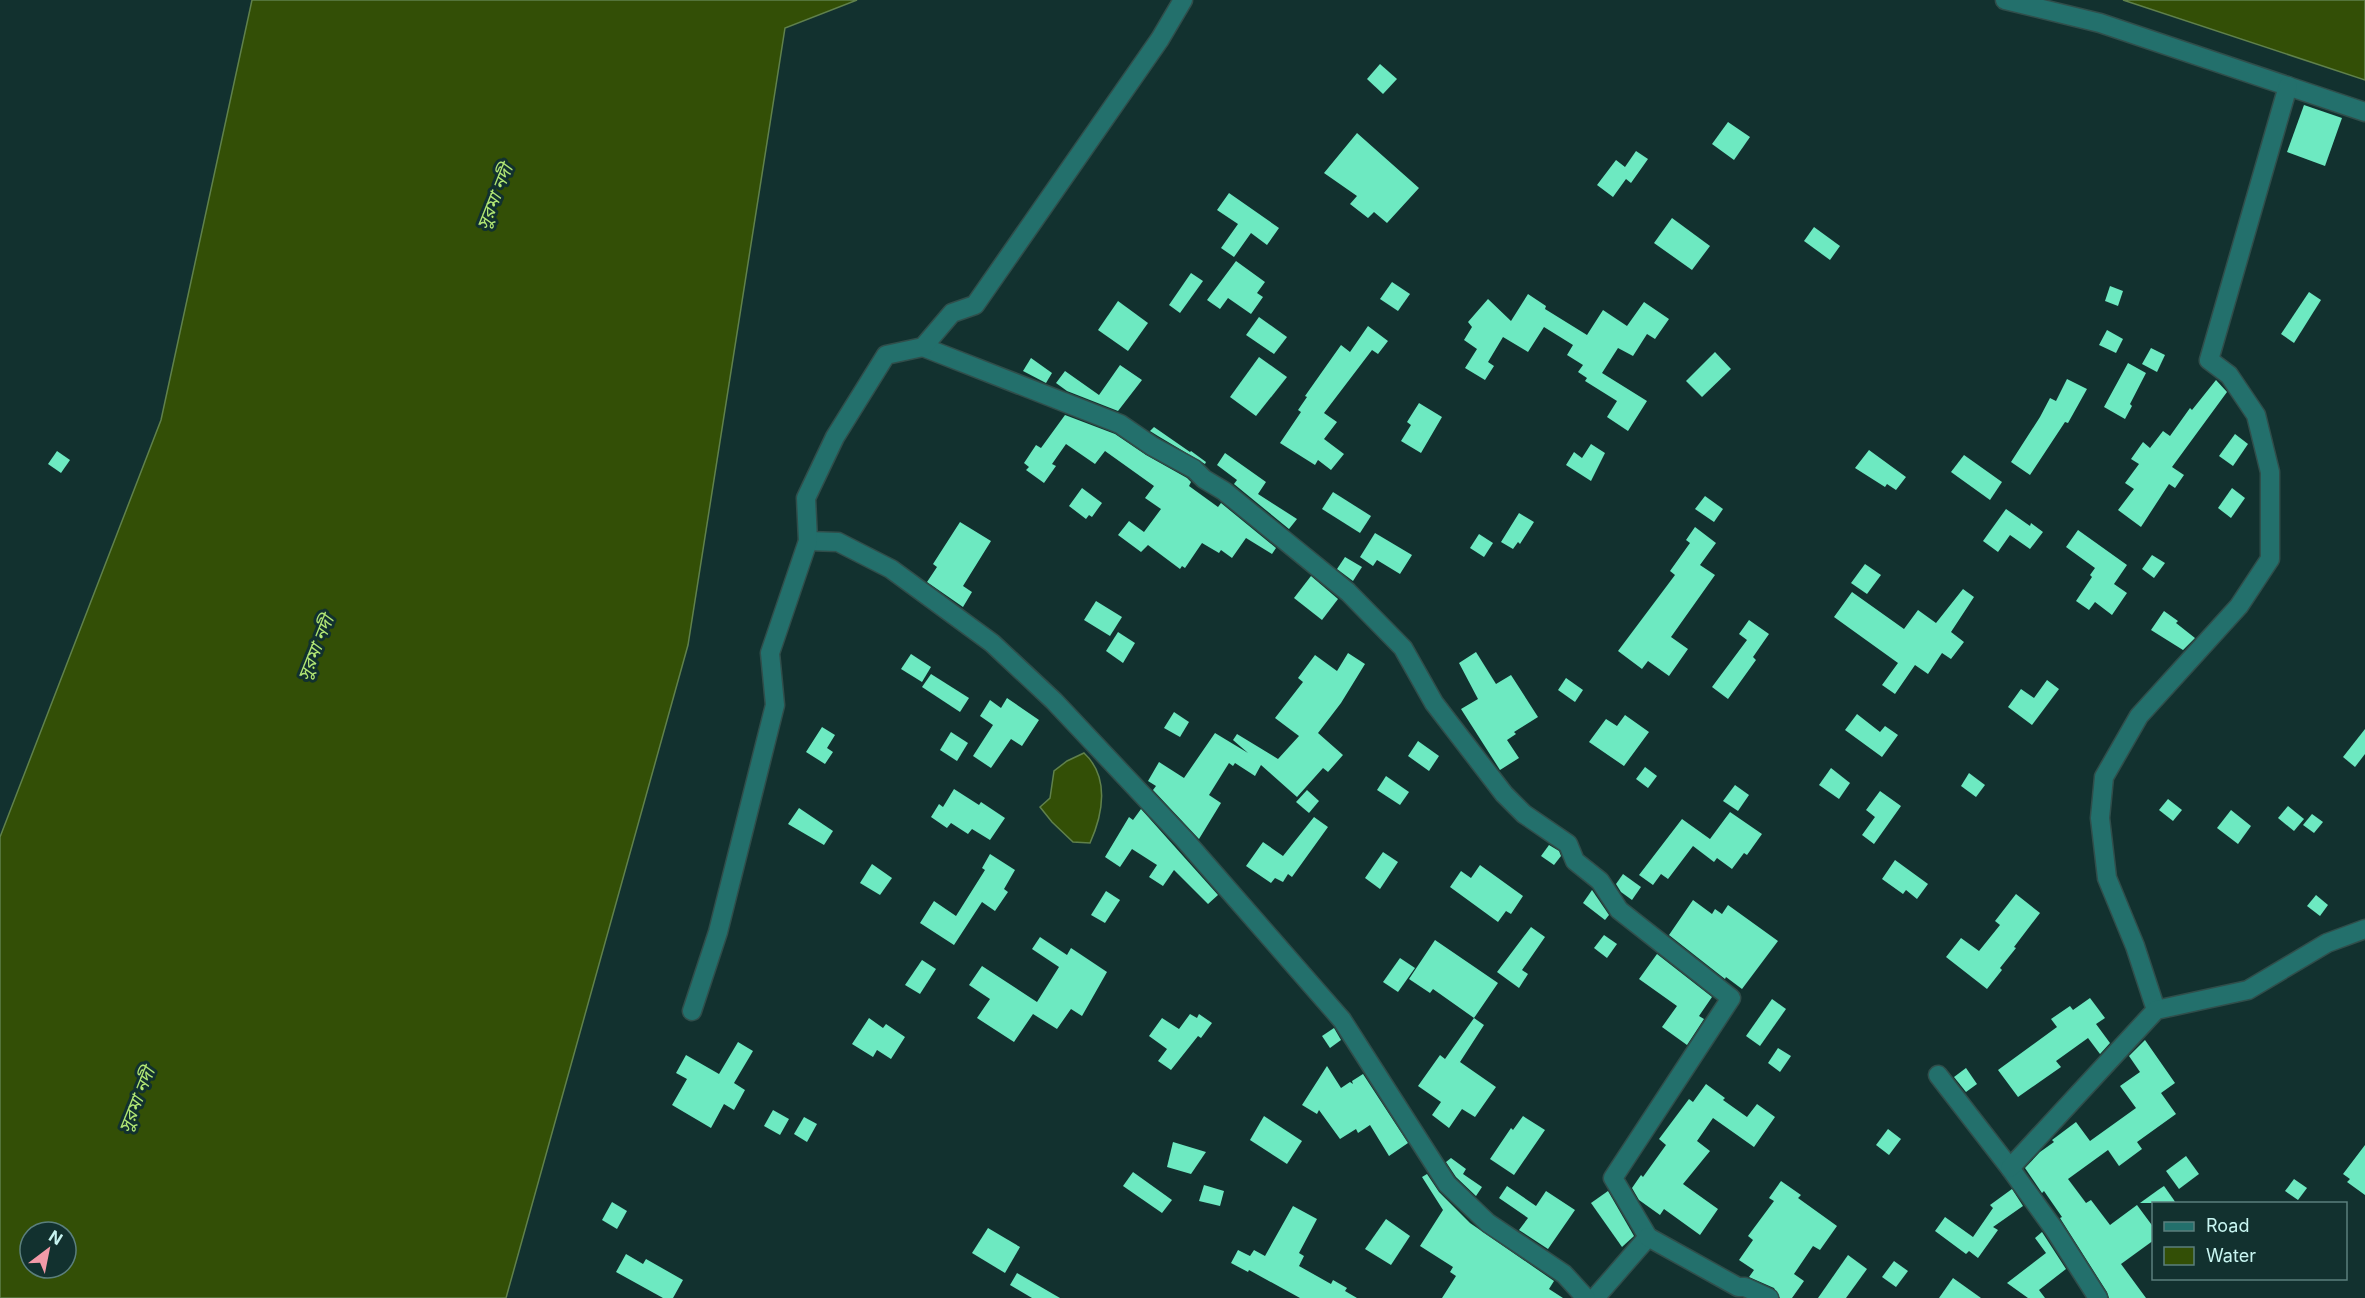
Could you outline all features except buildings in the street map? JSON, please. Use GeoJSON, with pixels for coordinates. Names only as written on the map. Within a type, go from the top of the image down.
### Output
{"type":"FeatureCollection","features":[{"type":"Feature","properties":{"kind":"street"},"geometry":{"type":"LineString","coordinates":[[923,347],[952,313],[975,305],[1160,39],[1182,0]]}},
{"type":"Feature","properties":{"kind":"street"},"geometry":{"type":"LineString","coordinates":[[2005,0],[2100,23],[2365,112]]}},
{"type":"Feature","properties":{"kind":"street"},"geometry":{"type":"LineString","coordinates":[[2156,1010],[2135,946],[2107,878],[2100,819],[2104,777],[2139,716],[2239,606],[2270,559],[2270,472],[2256,415],[2229,375],[2209,360],[2288,86]]}},
{"type":"Feature","properties":{"kind":"street"},"geometry":{"type":"LineString","coordinates":[[692,1011],[718,932],[776,705],[770,653],[808,541],[806,498],[835,437],[886,355],[923,347],[1120,424],[1152,446],[1194,469],[1204,479],[1224,491],[1348,592],[1403,648],[1434,703],[1504,794],[1524,814],[1568,844],[1575,861],[1600,881],[1618,910],[1731,998],[1613,1178],[1648,1237],[1738,1287],[1745,1287],[1769,1298]]}},
{"type":"Feature","properties":{"kind":"street"},"geometry":{"type":"LineString","coordinates":[[808,541],[838,542],[891,569],[992,643],[1054,701],[1184,839],[1342,1020],[1447,1184],[1488,1223],[1564,1274],[1586,1298]]}},
{"type":"Feature","properties":{"kind":"street"},"geometry":{"type":"LineString","coordinates":[[2010,1168],[2156,1010],[2248,990],[2327,943],[2365,929]]}},
{"type":"Feature","properties":{"kind":"street"},"geometry":{"type":"LineString","coordinates":[[1938,1075],[2054,1229],[2098,1298]]}},
{"type":"Feature","properties":{"kind":"street"},"geometry":{"type":"LineString","coordinates":[[1595,1298],[1648,1237]]}},
{"type":"Feature","properties":{"kind":"water","name":"সুরমা নদী"},"geometry":{"type":"Polygon","coordinates":[[[252,0],[857,0],[785,28],[688,645],[506,1298],[0,1298],[0,837],[161,420],[252,0]]]}},
{"type":"Feature","properties":{"kind":"water"},"geometry":{"type":"Polygon","coordinates":[[[2123,0],[2365,0],[2365,80],[2123,0]]]}},
{"type":"Feature","properties":{"kind":"water"},"geometry":{"type":"Polygon","coordinates":[[[1084,753],[1098,773],[1102,796],[1095,832],[1090,843],[1073,842],[1040,807],[1050,798],[1054,771],[1067,761],[1084,753]]]}}]}
